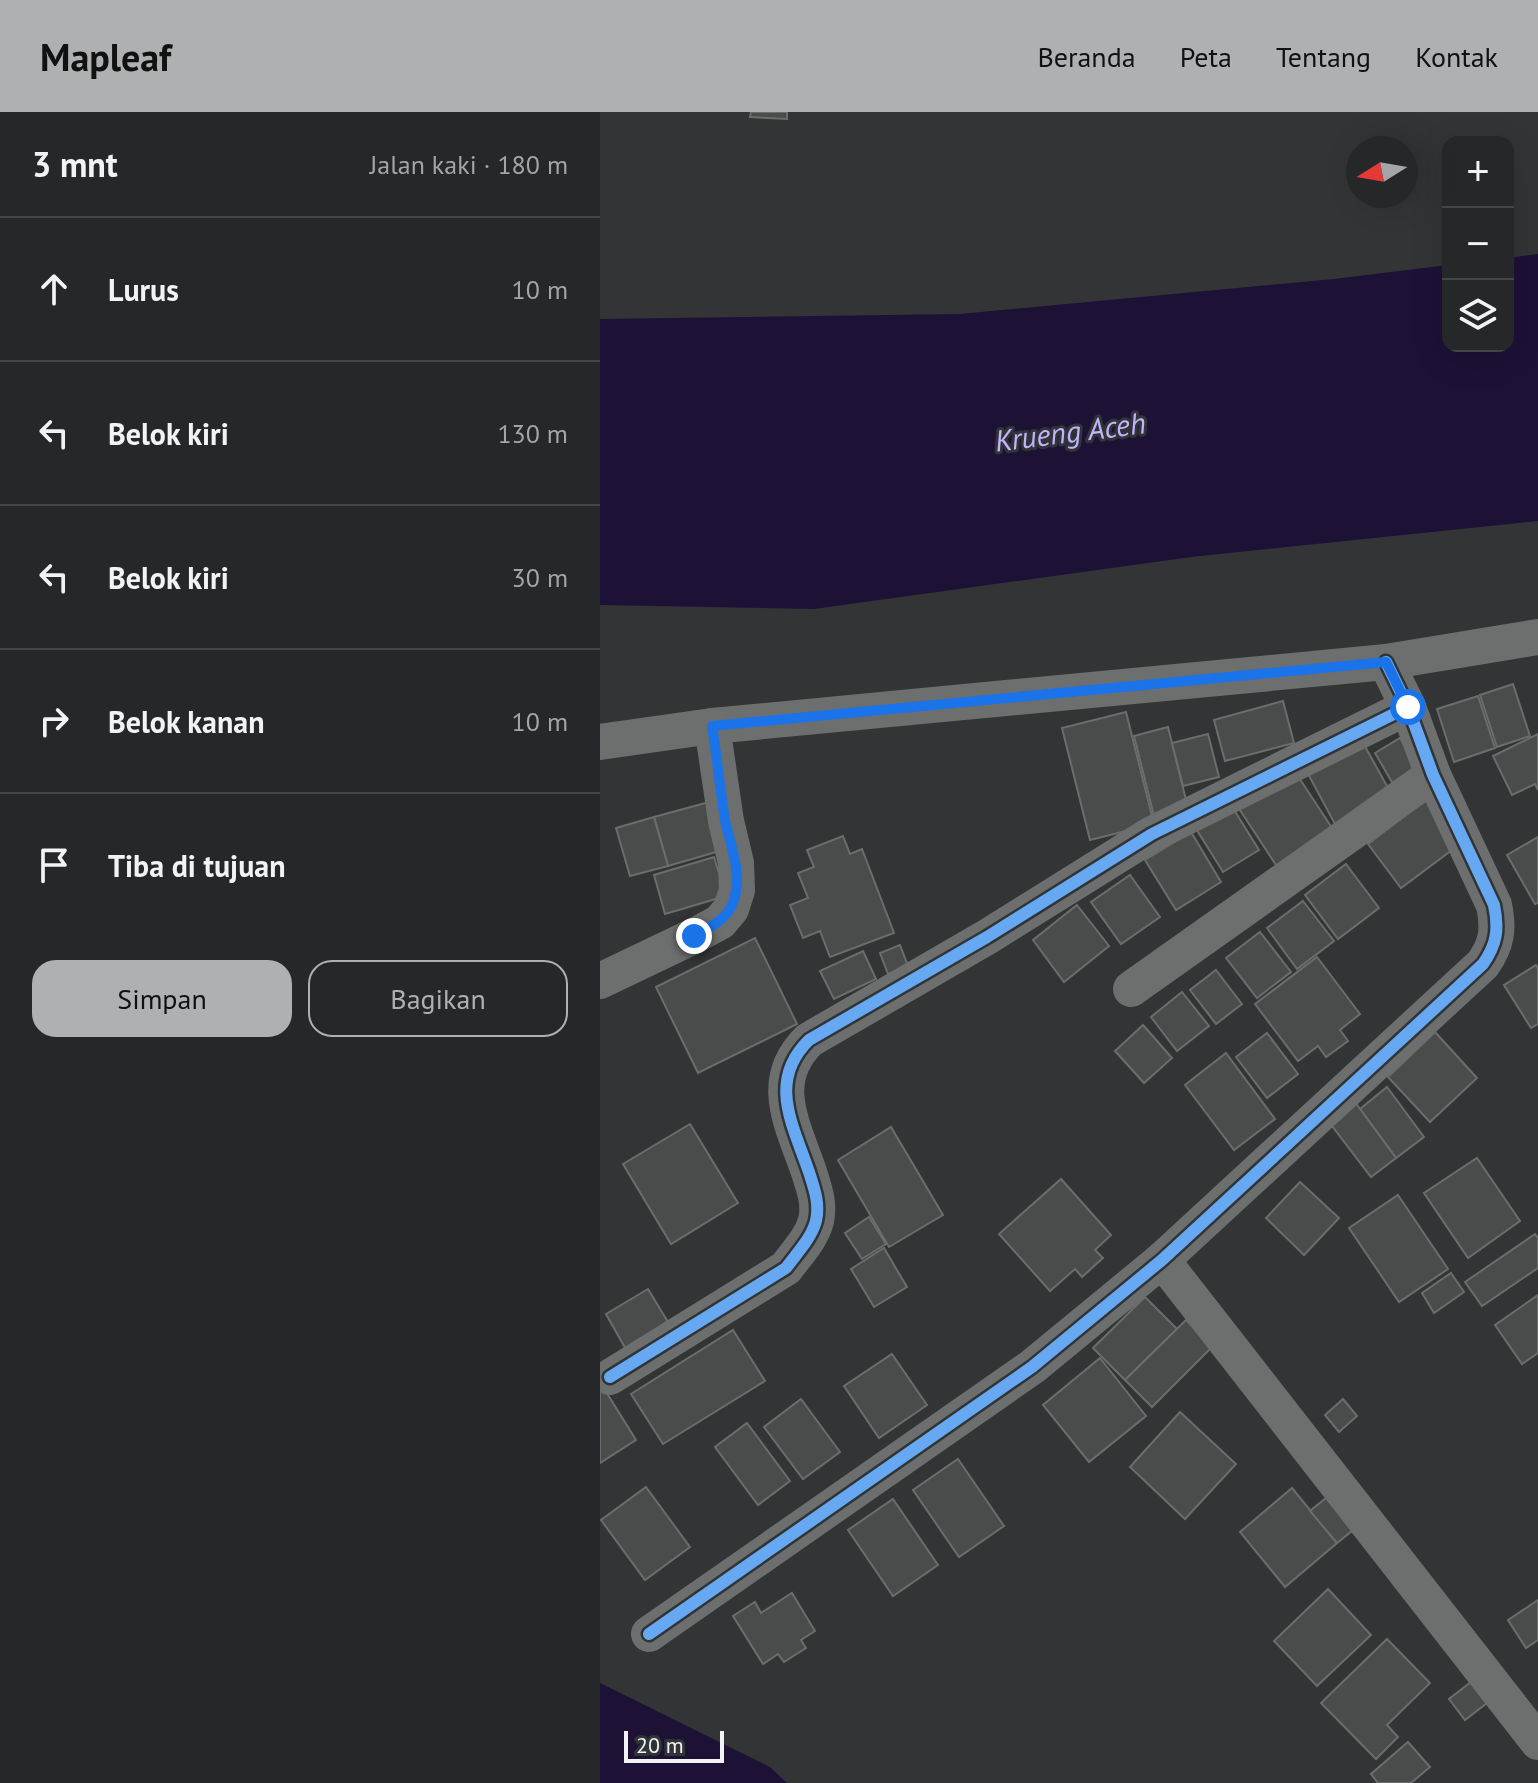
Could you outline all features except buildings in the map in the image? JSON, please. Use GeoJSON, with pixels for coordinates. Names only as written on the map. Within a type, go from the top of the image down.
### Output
{"type":"FeatureCollection","features":[{"type":"Feature","properties":{"kind":"street"},"geometry":{"type":"LineString","coordinates":[[600,742],[712,726],[1386,662],[1538,637]]}},
{"type":"Feature","properties":{"kind":"street"},"geometry":{"type":"LineString","coordinates":[[649,1634],[1032,1367],[1162,1260],[1483,964],[1494,949],[1498,926],[1494,905],[1433,775],[1408,707],[1386,662]]}},
{"type":"Feature","properties":{"kind":"street"},"geometry":{"type":"LineString","coordinates":[[610,1377],[786,1268],[807,1240],[816,1220],[817,1197],[786,1103],[786,1083],[789,1066],[797,1051],[809,1040],[987,937],[1152,834],[1408,707]]}},
{"type":"Feature","properties":{"kind":"street"},"geometry":{"type":"LineString","coordinates":[[600,981],[720,922],[731,909],[737,890],[736,863],[726,821],[712,726]]}},
{"type":"Feature","properties":{"kind":"street"},"geometry":{"type":"LineString","coordinates":[[1131,989],[1433,775]]}},
{"type":"Feature","properties":{"kind":"street"},"geometry":{"type":"LineString","coordinates":[[1162,1260],[1538,1742]]}},
{"type":"Feature","properties":{"kind":"water","name":"Krueng Aceh"},"geometry":{"type":"Polygon","coordinates":[[[1538,254],[1538,521],[1191,557],[814,609],[600,605],[600,319],[960,314],[1334,279],[1442,266],[1442,352],[1514,352],[1514,257],[1538,254]]]}},
{"type":"Feature","properties":{"kind":"water"},"geometry":{"type":"Polygon","coordinates":[[[600,1683],[770,1767],[787,1783],[600,1783],[600,1683]]]}},
{"type":"Feature","properties":{"kind":"cycle path"},"geometry":{"type":"LineString","coordinates":[[649,1634],[1032,1367],[1162,1260],[1483,964],[1496,936],[1494,905],[1433,775],[1408,707],[1386,662]]}},
{"type":"Feature","properties":{"kind":"cycle path"},"geometry":{"type":"LineString","coordinates":[[610,1377],[786,1268],[807,1240],[816,1221],[817,1202],[791,1120],[786,1087],[796,1056],[809,1040],[987,937],[1152,834],[1408,707]]}},
{"type":"Feature","properties":{"kind":"route"},"geometry":{"type":"LineString","coordinates":[[694,936],[720,922],[731,909],[737,890],[736,863],[726,821],[712,726],[1386,662],[1408,707]]}}]}
